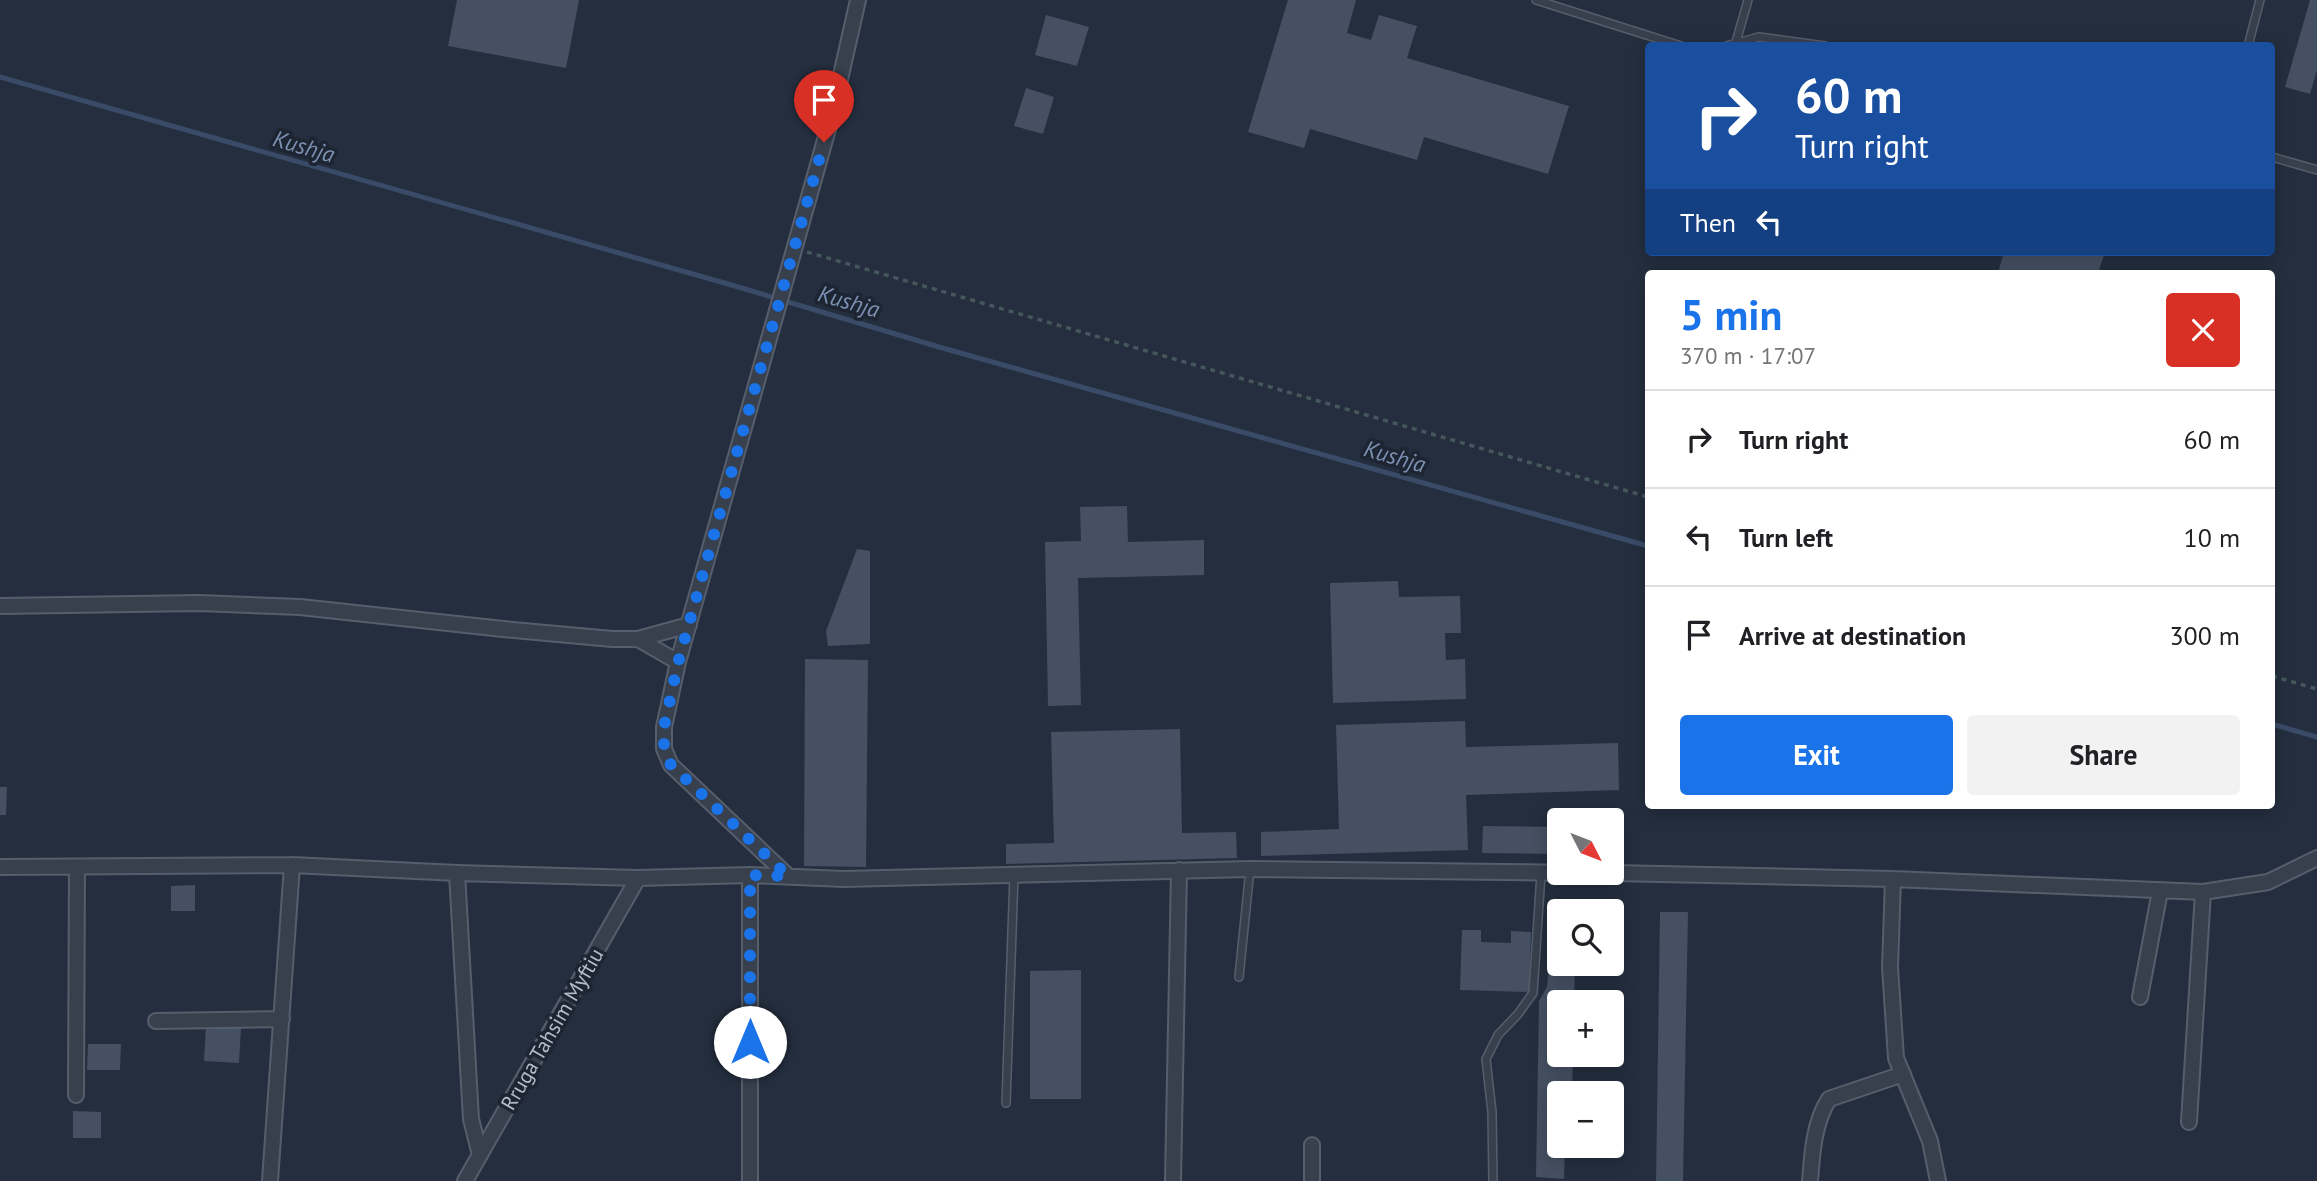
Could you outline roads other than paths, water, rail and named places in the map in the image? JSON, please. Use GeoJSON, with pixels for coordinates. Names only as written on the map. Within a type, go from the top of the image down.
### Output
{"type":"FeatureCollection","features":[{"type":"Feature","properties":{"kind":"street"},"geometry":{"type":"LineString","coordinates":[[788,876],[671,765],[664,750],[664,727],[678,663],[832,115],[858,0]]}},
{"type":"Feature","properties":{"kind":"street"},"geometry":{"type":"LineString","coordinates":[[0,606],[199,603],[300,607],[612,639],[638,639],[689,625]]}},
{"type":"Feature","properties":{"kind":"street"},"geometry":{"type":"LineString","coordinates":[[638,639],[678,663]]}},
{"type":"Feature","properties":{"kind":"street"},"geometry":{"type":"LineString","coordinates":[[1624,873],[2203,892],[2268,882],[2317,858]]}},
{"type":"Feature","properties":{"kind":"street"},"geometry":{"type":"LineString","coordinates":[[270,1181],[292,865]]}},
{"type":"Feature","properties":{"kind":"street"},"geometry":{"type":"LineString","coordinates":[[0,867],[292,865],[638,878],[750,875],[843,879],[1250,869],[1547,874]]}},
{"type":"Feature","properties":{"kind":"street"},"geometry":{"type":"LineString","coordinates":[[76,1095],[77,868]]}},
{"type":"Feature","properties":{"kind":"street"},"geometry":{"type":"LineString","coordinates":[[1173,1181],[1179,870]]}},
{"type":"Feature","properties":{"kind":"street"},"geometry":{"type":"LineString","coordinates":[[457,873],[471,1119],[480,1155]]}},
{"type":"Feature","properties":{"kind":"street"},"geometry":{"type":"LineString","coordinates":[[750,875],[750,1181]]}},
{"type":"Feature","properties":{"kind":"street","name":"Rruga Tahsim Myftiu"},"geometry":{"type":"LineString","coordinates":[[465,1181],[638,878]]}},
{"type":"Feature","properties":{"kind":"street"},"geometry":{"type":"LineString","coordinates":[[1893,880],[1890,967],[1896,1058],[1930,1141],[1938,1181]]}},
{"type":"Feature","properties":{"kind":"street"},"geometry":{"type":"LineString","coordinates":[[2140,997],[2160,891]]}},
{"type":"Feature","properties":{"kind":"street"},"geometry":{"type":"LineString","coordinates":[[2189,1122],[2203,892]]}},
{"type":"Feature","properties":{"kind":"street"},"geometry":{"type":"LineString","coordinates":[[156,1021],[282,1019]]}},
{"type":"Feature","properties":{"kind":"street"},"geometry":{"type":"LineString","coordinates":[[1810,1181],[1813,1145],[1829,1099],[1903,1074]]}},
{"type":"Feature","properties":{"kind":"street"},"geometry":{"type":"LineString","coordinates":[[1312,1145],[1312,1181]]}},
{"type":"Feature","properties":{"kind":"lane"},"geometry":{"type":"LineString","coordinates":[[1536,0],[1668,42]]}},
{"type":"Feature","properties":{"kind":"lane"},"geometry":{"type":"LineString","coordinates":[[1748,0],[1736,42],[1759,37],[1796,42]]}},
{"type":"Feature","properties":{"kind":"lane"},"geometry":{"type":"LineString","coordinates":[[2249,42],[2260,0]]}},
{"type":"Feature","properties":{"kind":"lane"},"geometry":{"type":"LineString","coordinates":[[2275,158],[2317,170]]}},
{"type":"Feature","properties":{"kind":"lane"},"geometry":{"type":"LineString","coordinates":[[1239,977],[1250,869]]}},
{"type":"Feature","properties":{"kind":"lane"},"geometry":{"type":"LineString","coordinates":[[1493,1181],[1492,1112],[1486,1059],[1498,1035],[1533,993],[1541,874]]}},
{"type":"Feature","properties":{"kind":"lane"},"geometry":{"type":"LineString","coordinates":[[1006,1103],[1014,875]]}},
{"type":"Feature","properties":{"kind":"waterway","name":"Kushja"},"geometry":{"type":"LineString","coordinates":[[0,77],[735,286],[939,347],[1645,545]]}},
{"type":"Feature","properties":{"kind":"waterway","name":"Kushja"},"geometry":{"type":"LineString","coordinates":[[2275,725],[2317,737]]}}]}
